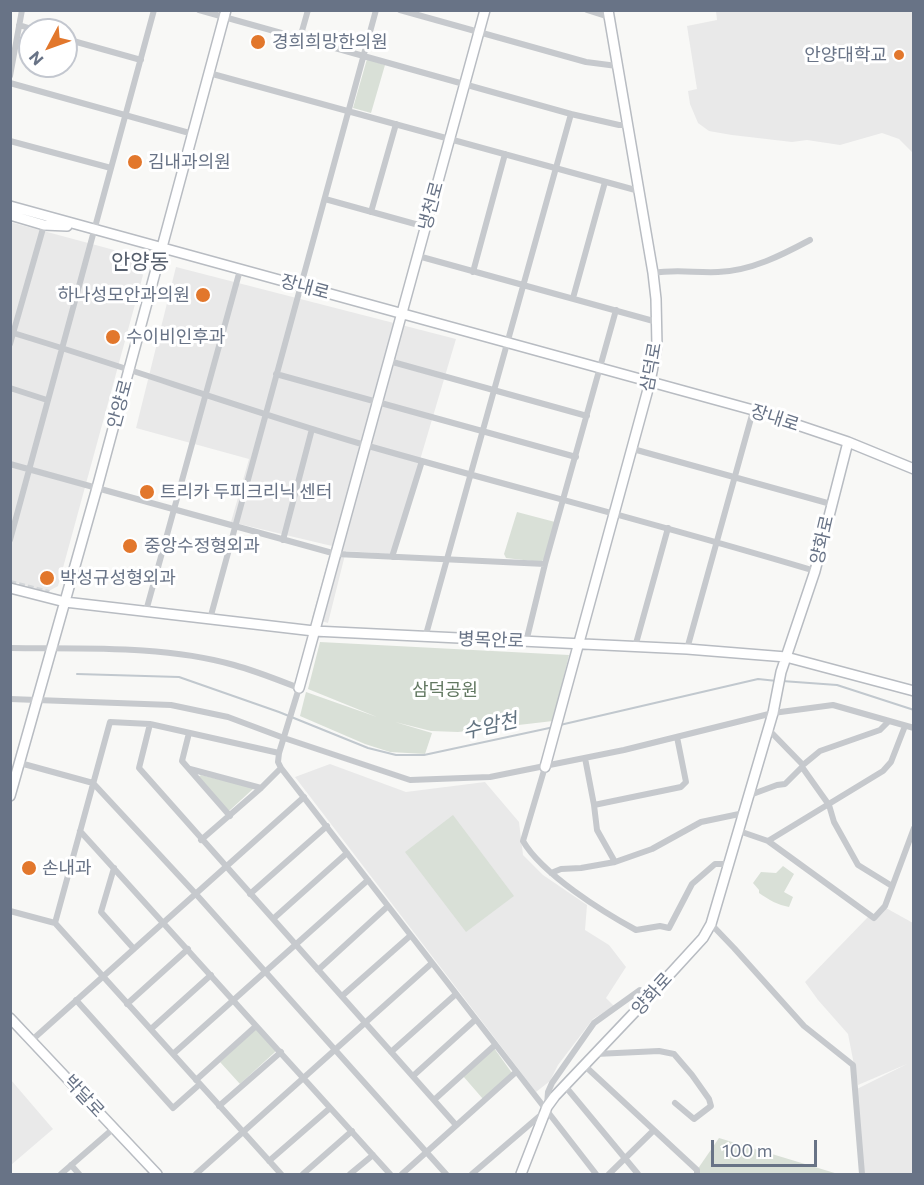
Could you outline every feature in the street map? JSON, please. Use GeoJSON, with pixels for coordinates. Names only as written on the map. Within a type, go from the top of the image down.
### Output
{"type":"FeatureCollection","features":[{"type":"Feature","properties":{"kind":"street"},"geometry":{"type":"LineString","coordinates":[[10,540],[154,10]]}},
{"type":"Feature","properties":{"kind":"street"},"geometry":{"type":"LineString","coordinates":[[199,10],[225,14],[300,38],[571,114],[619,125],[627,124]]}},
{"type":"Feature","properties":{"kind":"street"},"geometry":{"type":"LineString","coordinates":[[300,38],[308,10]]}},
{"type":"Feature","properties":{"kind":"street"},"geometry":{"type":"LineString","coordinates":[[210,619],[376,10]]}},
{"type":"Feature","properties":{"kind":"street"},"geometry":{"type":"LineString","coordinates":[[400,10],[586,62],[617,66]]}},
{"type":"Feature","properties":{"kind":"street","name":"냉천로"},"geometry":{"type":"LineString","coordinates":[[299,688],[485,10]]}},
{"type":"Feature","properties":{"kind":"street"},"geometry":{"type":"LineString","coordinates":[[587,10],[608,14]]}},
{"type":"Feature","properties":{"kind":"street","name":"안양로"},"geometry":{"type":"LineString","coordinates":[[10,796],[130,368],[225,14]]}},
{"type":"Feature","properties":{"kind":"street","name":"삼덕로"},"geometry":{"type":"LineString","coordinates":[[545,766],[633,449],[657,346],[653,273],[608,14]]}},
{"type":"Feature","properties":{"kind":"street"},"geometry":{"type":"LineString","coordinates":[[10,76],[18,32]]}},
{"type":"Feature","properties":{"kind":"street"},"geometry":{"type":"LineString","coordinates":[[78,42],[141,60]]}},
{"type":"Feature","properties":{"kind":"street"},"geometry":{"type":"LineString","coordinates":[[209,73],[639,191]]}},
{"type":"Feature","properties":{"kind":"street"},"geometry":{"type":"LineString","coordinates":[[10,83],[193,134]]}},
{"type":"Feature","properties":{"kind":"street"},"geometry":{"type":"LineString","coordinates":[[425,638],[571,114]]}},
{"type":"Feature","properties":{"kind":"street"},"geometry":{"type":"LineString","coordinates":[[371,212],[396,124]]}},
{"type":"Feature","properties":{"kind":"street"},"geometry":{"type":"LineString","coordinates":[[10,141],[111,168]]}},
{"type":"Feature","properties":{"kind":"street"},"geometry":{"type":"LineString","coordinates":[[473,272],[505,154]]}},
{"type":"Feature","properties":{"kind":"street"},"geometry":{"type":"LineString","coordinates":[[573,298],[605,182]]}},
{"type":"Feature","properties":{"kind":"street"},"geometry":{"type":"LineString","coordinates":[[325,199],[426,227]]}},
{"type":"Feature","properties":{"kind":"street"},"geometry":{"type":"LineString","coordinates":[[10,200],[52,212],[80,226]]}},
{"type":"Feature","properties":{"kind":"street","name":"장내로"},"geometry":{"type":"LineString","coordinates":[[10,206],[599,369],[754,407],[914,469]]}},
{"type":"Feature","properties":{"kind":"street"},"geometry":{"type":"LineString","coordinates":[[10,215],[44,225],[80,226]]}},
{"type":"Feature","properties":{"kind":"street"},"geometry":{"type":"LineString","coordinates":[[10,344],[44,225]]}},
{"type":"Feature","properties":{"kind":"street"},"geometry":{"type":"LineString","coordinates":[[653,273],[673,269],[734,271],[766,261],[810,240]]}},
{"type":"Feature","properties":{"kind":"street"},"geometry":{"type":"LineString","coordinates":[[418,256],[657,322]]}},
{"type":"Feature","properties":{"kind":"street"},"geometry":{"type":"LineString","coordinates":[[146,611],[240,270]]}},
{"type":"Feature","properties":{"kind":"street"},"geometry":{"type":"LineString","coordinates":[[526,642],[545,564],[616,310]]}},
{"type":"Feature","properties":{"kind":"street"},"geometry":{"type":"LineString","coordinates":[[12,332],[130,368],[204,396],[312,429],[815,571]]}},
{"type":"Feature","properties":{"kind":"street"},"geometry":{"type":"LineString","coordinates":[[389,361],[587,416]]}},
{"type":"Feature","properties":{"kind":"street"},"geometry":{"type":"LineString","coordinates":[[276,374],[576,457]]}},
{"type":"Feature","properties":{"kind":"street"},"geometry":{"type":"LineString","coordinates":[[10,388],[47,400]]}},
{"type":"Feature","properties":{"kind":"street"},"geometry":{"type":"LineString","coordinates":[[687,649],[754,407]]}},
{"type":"Feature","properties":{"kind":"street"},"geometry":{"type":"LineString","coordinates":[[283,540],[312,429]]}},
{"type":"Feature","properties":{"kind":"street","name":"양화로"},"geometry":{"type":"LineString","coordinates":[[521,1174],[547,1109],[565,1086],[650,998],[703,938],[711,924],[773,713],[781,672],[815,571],[848,442]]}},
{"type":"Feature","properties":{"kind":"street"},"geometry":{"type":"LineString","coordinates":[[633,449],[831,504]]}},
{"type":"Feature","properties":{"kind":"street"},"geometry":{"type":"LineString","coordinates":[[392,557],[422,461]]}},
{"type":"Feature","properties":{"kind":"street"},"geometry":{"type":"LineString","coordinates":[[10,464],[235,528],[336,554],[545,564]]}},
{"type":"Feature","properties":{"kind":"street"},"geometry":{"type":"LineString","coordinates":[[634,647],[668,528]]}},
{"type":"Feature","properties":{"kind":"street","name":"병목안로"},"geometry":{"type":"LineString","coordinates":[[10,588],[65,602],[314,632],[687,649],[786,657],[914,691]]}},
{"type":"Feature","properties":{"kind":"street"},"geometry":{"type":"LineString","coordinates":[[10,648],[145,652],[193,656],[235,665],[299,688],[279,753],[278,762],[281,768],[596,1174]]}},
{"type":"Feature","properties":{"kind":"street"},"geometry":{"type":"LineString","coordinates":[[10,699],[171,705],[228,717],[410,780],[490,777],[585,758],[773,713],[833,705],[914,728]]}},
{"type":"Feature","properties":{"kind":"street"},"geometry":{"type":"LineString","coordinates":[[750,795],[785,784],[820,751],[869,735],[880,730],[890,721]]}},
{"type":"Feature","properties":{"kind":"street"},"geometry":{"type":"LineString","coordinates":[[55,923],[110,722],[150,724],[279,753]]}},
{"type":"Feature","properties":{"kind":"street"},"geometry":{"type":"LineString","coordinates":[[150,724],[139,768],[456,1125]]}},
{"type":"Feature","properties":{"kind":"street"},"geometry":{"type":"LineString","coordinates":[[768,842],[888,767],[905,726]]}},
{"type":"Feature","properties":{"kind":"street"},"geometry":{"type":"LineString","coordinates":[[768,729],[802,766],[829,805],[834,822],[858,865],[892,886]]}},
{"type":"Feature","properties":{"kind":"street"},"geometry":{"type":"LineString","coordinates":[[189,733],[182,761],[230,816]]}},
{"type":"Feature","properties":{"kind":"street"},"geometry":{"type":"LineString","coordinates":[[594,805],[681,787],[686,782],[677,737]]}},
{"type":"Feature","properties":{"kind":"street"},"geometry":{"type":"LineString","coordinates":[[585,758],[597,830],[615,862]]}},
{"type":"Feature","properties":{"kind":"street"},"geometry":{"type":"LineString","coordinates":[[20,763],[93,783],[195,893],[446,1174]]}},
{"type":"Feature","properties":{"kind":"street"},"geometry":{"type":"LineString","coordinates":[[545,766],[523,841],[531,855],[551,873],[636,930],[660,926],[669,928],[693,884],[715,864],[730,864]]}},
{"type":"Feature","properties":{"kind":"street"},"geometry":{"type":"LineString","coordinates":[[187,768],[261,788]]}},
{"type":"Feature","properties":{"kind":"street"},"geometry":{"type":"LineString","coordinates":[[201,840],[281,768]]}},
{"type":"Feature","properties":{"kind":"street"},"geometry":{"type":"LineString","coordinates":[[32,1040],[304,797]]}},
{"type":"Feature","properties":{"kind":"street"},"geometry":{"type":"LineString","coordinates":[[551,873],[561,869],[615,862],[652,849],[701,822],[744,813]]}},
{"type":"Feature","properties":{"kind":"street"},"geometry":{"type":"LineString","coordinates":[[250,894],[327,826]]}},
{"type":"Feature","properties":{"kind":"street"},"geometry":{"type":"LineString","coordinates":[[739,831],[768,842],[874,918],[885,906],[914,828]]}},
{"type":"Feature","properties":{"kind":"street"},"geometry":{"type":"LineString","coordinates":[[80,831],[390,1174]]}},
{"type":"Feature","properties":{"kind":"street"},"geometry":{"type":"LineString","coordinates":[[273,919],[347,853]]}},
{"type":"Feature","properties":{"kind":"street"},"geometry":{"type":"LineString","coordinates":[[114,868],[101,912],[134,949]]}},
{"type":"Feature","properties":{"kind":"street"},"geometry":{"type":"LineString","coordinates":[[173,1054],[368,880]]}},
{"type":"Feature","properties":{"kind":"street"},"geometry":{"type":"LineString","coordinates":[[318,970],[388,906]]}},
{"type":"Feature","properties":{"kind":"street"},"geometry":{"type":"LineString","coordinates":[[10,911],[55,923],[281,1174]]}},
{"type":"Feature","properties":{"kind":"street"},"geometry":{"type":"LineString","coordinates":[[711,924],[804,1026],[853,1065],[862,1174]]}},
{"type":"Feature","properties":{"kind":"street"},"geometry":{"type":"LineString","coordinates":[[342,996],[410,936]]}},
{"type":"Feature","properties":{"kind":"street"},"geometry":{"type":"LineString","coordinates":[[127,1004],[188,949]]}},
{"type":"Feature","properties":{"kind":"street"},"geometry":{"type":"LineString","coordinates":[[196,1174],[432,963]]}},
{"type":"Feature","properties":{"kind":"street"},"geometry":{"type":"LineString","coordinates":[[151,1029],[211,975]]}},
{"type":"Feature","properties":{"kind":"street"},"geometry":{"type":"LineString","coordinates":[[472,1174],[547,1109],[548,1092],[552,1083],[594,1023],[640,990],[650,998]]}},
{"type":"Feature","properties":{"kind":"street"},"geometry":{"type":"LineString","coordinates":[[391,1052],[456,994]]}},
{"type":"Feature","properties":{"kind":"street"},"geometry":{"type":"LineString","coordinates":[[76,1000],[173,1108],[256,1026]]}},
{"type":"Feature","properties":{"kind":"street","name":"박달로"},"geometry":{"type":"LineString","coordinates":[[10,1018],[157,1174]]}},
{"type":"Feature","properties":{"kind":"street"},"geometry":{"type":"LineString","coordinates":[[413,1076],[475,1020]]}},
{"type":"Feature","properties":{"kind":"street"},"geometry":{"type":"LineString","coordinates":[[434,1100],[495,1045]]}},
{"type":"Feature","properties":{"kind":"street"},"geometry":{"type":"LineString","coordinates":[[596,1054],[659,1051],[674,1054],[703,1091],[711,1106],[694,1119],[675,1103]]}},
{"type":"Feature","properties":{"kind":"street"},"geometry":{"type":"LineString","coordinates":[[219,1106],[280,1052]]}},
{"type":"Feature","properties":{"kind":"street"},"geometry":{"type":"LineString","coordinates":[[585,1066],[697,1170],[697,1174]]}},
{"type":"Feature","properties":{"kind":"street"},"geometry":{"type":"LineString","coordinates":[[402,1174],[516,1072]]}},
{"type":"Feature","properties":{"kind":"street"},"geometry":{"type":"LineString","coordinates":[[565,1086],[638,1174]]}},
{"type":"Feature","properties":{"kind":"street"},"geometry":{"type":"LineString","coordinates":[[269,1161],[330,1108]]}},
{"type":"Feature","properties":{"kind":"street"},"geometry":{"type":"LineString","coordinates":[[61,1174],[114,1128]]}},
{"type":"Feature","properties":{"kind":"street"},"geometry":{"type":"LineString","coordinates":[[303,1174],[352,1131]]}},
{"type":"Feature","properties":{"kind":"street"},"geometry":{"type":"LineString","coordinates":[[609,1174],[654,1131]]}},
{"type":"Feature","properties":{"kind":"street"},"geometry":{"type":"LineString","coordinates":[[350,1174],[373,1155]]}},
{"type":"Feature","properties":{"kind":"street"},"geometry":{"type":"LineString","coordinates":[[71,1165],[79,1174]]}},
{"type":"Feature","properties":{"kind":"shaded area"},"geometry":{"type":"Polygon","coordinates":[[[716,11],[913,11],[913,153],[899,139],[882,133],[840,145],[807,140],[792,142],[709,131],[698,123],[690,104],[688,91],[697,89],[687,26],[717,20],[716,11]]]}},
{"type":"Feature","properties":{"kind":"shaded area"},"geometry":{"type":"Polygon","coordinates":[[[10,222],[129,254],[143,275],[58,586],[47,592],[11,581],[10,222]]]}},
{"type":"Feature","properties":{"kind":"shaded area"},"geometry":{"type":"Polygon","coordinates":[[[176,267],[456,339],[392,554],[346,551],[328,623],[312,618],[332,546],[231,522],[249,459],[136,428],[176,267]]]}},
{"type":"Feature","properties":{"kind":"shaded area"},"geometry":{"type":"Polygon","coordinates":[[[330,764],[406,792],[485,782],[519,822],[523,855],[543,875],[587,905],[585,930],[609,945],[626,967],[606,998],[614,1006],[593,1019],[558,1065],[550,1081],[536,1092],[295,777],[330,764]]]}},
{"type":"Feature","properties":{"kind":"shaded area"},"geometry":{"type":"Polygon","coordinates":[[[886,908],[913,923],[913,1174],[862,1174],[855,1090],[907,1064],[858,1085],[848,1034],[805,982],[868,917],[886,908]]]}},
{"type":"Feature","properties":{"kind":"shaded area"},"geometry":{"type":"Polygon","coordinates":[[[11,1080],[53,1129],[10,1165],[11,1080]]]}},
{"type":"Feature","properties":{"kind":"green space"},"geometry":{"type":"Polygon","coordinates":[[[367,59],[385,65],[371,113],[353,108],[367,59]]]}},
{"type":"Feature","properties":{"kind":"green space"},"geometry":{"type":"Polygon","coordinates":[[[517,512],[555,522],[544,559],[541,562],[506,558],[504,554],[517,512]]]}},
{"type":"Feature","properties":{"kind":"green space","name":"삼덕공원"},"geometry":{"type":"Polygon","coordinates":[[[320,642],[569,655],[553,721],[458,732],[431,731],[395,722],[432,733],[425,754],[390,752],[365,744],[300,716],[306,692],[377,717],[308,689],[320,642]]]}},
{"type":"Feature","properties":{"kind":"green space"},"geometry":{"type":"Polygon","coordinates":[[[201,775],[254,788],[229,811],[198,777],[201,775]]]}},
{"type":"Feature","properties":{"kind":"green space"},"geometry":{"type":"Polygon","coordinates":[[[453,815],[514,896],[466,932],[405,852],[453,815]]]}},
{"type":"Feature","properties":{"kind":"green space"},"geometry":{"type":"Polygon","coordinates":[[[783,866],[794,874],[784,892],[793,897],[789,907],[777,904],[763,896],[753,883],[761,872],[776,873],[783,866]]]}},
{"type":"Feature","properties":{"kind":"green space"},"geometry":{"type":"Polygon","coordinates":[[[255,1030],[258,1030],[275,1052],[240,1084],[220,1062],[255,1030]]]}},
{"type":"Feature","properties":{"kind":"green space"},"geometry":{"type":"Polygon","coordinates":[[[494,1048],[512,1073],[483,1099],[463,1076],[494,1048]]]}},
{"type":"Feature","properties":{"kind":"green space"},"geometry":{"type":"Polygon","coordinates":[[[719,1138],[838,1174],[697,1174],[697,1170],[719,1138]]]}},
{"type":"Feature","properties":{"kind":"waterway","name":"수암천"},"geometry":{"type":"LineString","coordinates":[[77,674],[179,677],[279,712],[368,748],[396,755],[424,755],[554,727]]}},
{"type":"Feature","properties":{"kind":"waterway","name":"수암천"},"geometry":{"type":"LineString","coordinates":[[560,725],[758,679],[777,681]]}},
{"type":"Feature","properties":{"kind":"waterway","name":"수암천"},"geometry":{"type":"LineString","coordinates":[[782,681],[837,685],[914,710]]}},
{"type":"Feature","properties":{"kind":"tunnel"},"geometry":{"type":"LineString","coordinates":[[10,583],[49,593]]}},
{"type":"Feature","properties":{"kind":"place","name":"경희희망한의원"},"geometry":{"type":"Point","coordinates":[258,42]}},
{"type":"Feature","properties":{"kind":"place","name":"안양대학교"},"geometry":{"type":"Point","coordinates":[899,55]}},
{"type":"Feature","properties":{"kind":"place","name":"김내과의원"},"geometry":{"type":"Point","coordinates":[135,162]}},
{"type":"Feature","properties":{"kind":"place","name":"하나성모안과의원"},"geometry":{"type":"Point","coordinates":[203,295]}},
{"type":"Feature","properties":{"kind":"place","name":"수이비인후과"},"geometry":{"type":"Point","coordinates":[113,337]}},
{"type":"Feature","properties":{"kind":"place","name":"트리카 두피크리닉 센터"},"geometry":{"type":"Point","coordinates":[147,492]}},
{"type":"Feature","properties":{"kind":"place","name":"중앙수정형외과"},"geometry":{"type":"Point","coordinates":[130,546]}},
{"type":"Feature","properties":{"kind":"place","name":"박성규성형외과"},"geometry":{"type":"Point","coordinates":[47,578]}},
{"type":"Feature","properties":{"kind":"place","name":"손내과"},"geometry":{"type":"Point","coordinates":[29,868]}},
{"type":"Feature","properties":{"kind":"district","name":"안양동"},"geometry":{"type":"Point","coordinates":[140,262]}}]}
